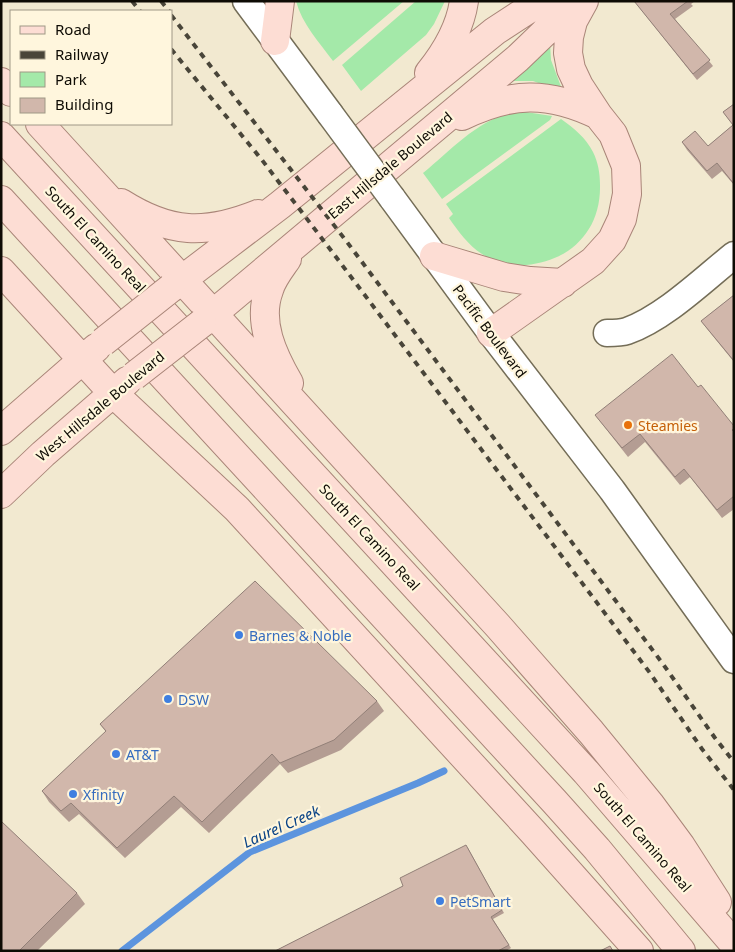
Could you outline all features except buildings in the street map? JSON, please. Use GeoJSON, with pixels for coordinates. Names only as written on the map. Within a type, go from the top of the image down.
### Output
{"type":"FeatureCollection","features":[{"type":"Feature","properties":{"kind":"main road"},"geometry":{"type":"LineString","coordinates":[[275,41],[280,1]]}},
{"type":"Feature","properties":{"kind":"main road"},"geometry":{"type":"LineString","coordinates":[[402,106],[444,54],[457,27],[464,1]]}},
{"type":"Feature","properties":{"kind":"main road"},"geometry":{"type":"LineString","coordinates":[[1,431],[103,342],[280,205],[495,31],[541,1]]}},
{"type":"Feature","properties":{"kind":"main road","name":"East Hillsdale Boulevard"},"geometry":{"type":"LineString","coordinates":[[208,318],[518,58],[572,1]]}},
{"type":"Feature","properties":{"kind":"main road"},"geometry":{"type":"LineString","coordinates":[[491,332],[594,261],[612,240],[622,219],[627,194],[626,166],[613,134],[598,115],[571,69],[568,53],[573,21],[584,1]]}},
{"type":"Feature","properties":{"kind":"main road"},"geometry":{"type":"LineString","coordinates":[[1,82],[10,91]]}},
{"type":"Feature","properties":{"kind":"main road"},"geometry":{"type":"LineString","coordinates":[[429,132],[482,106],[506,99],[529,97],[555,100],[582,107],[598,115]]}},
{"type":"Feature","properties":{"kind":"main road"},"geometry":{"type":"LineString","coordinates":[[41,125],[101,190],[176,284],[310,419],[498,626],[620,766],[681,846],[734,928]]}},
{"type":"Feature","properties":{"kind":"main road","name":"South El Camino Real"},"geometry":{"type":"LineString","coordinates":[[1,136],[586,772],[734,944]]}},
{"type":"Feature","properties":{"kind":"main road"},"geometry":{"type":"LineString","coordinates":[[101,190],[150,219],[184,228],[224,225],[246,219],[280,205]]}},
{"type":"Feature","properties":{"kind":"main road"},"geometry":{"type":"LineString","coordinates":[[1,200],[554,801],[597,849],[681,951]]}},
{"type":"Feature","properties":{"kind":"main road"},"geometry":{"type":"LineString","coordinates":[[300,240],[268,290],[264,320],[281,369],[310,419]]}},
{"type":"Feature","properties":{"kind":"main road"},"geometry":{"type":"LineString","coordinates":[[434,256],[491,275],[530,282],[563,282]]}},
{"type":"Feature","properties":{"kind":"main road"},"geometry":{"type":"LineString","coordinates":[[1,271],[113,393],[237,509],[639,951]]}},
{"type":"Feature","properties":{"kind":"main road","name":"West Hillsdale Boulevard"},"geometry":{"type":"LineString","coordinates":[[1,494],[113,393],[208,318]]}},
{"type":"Feature","properties":{"kind":"street","name":"Pacific Boulevard"},"geometry":{"type":"LineString","coordinates":[[246,1],[434,256],[612,490],[734,660]]}},
{"type":"Feature","properties":{"kind":"street"},"geometry":{"type":"LineString","coordinates":[[607,333],[624,332],[645,323],[669,307],[734,255]]}},
{"type":"Feature","properties":{"kind":"green space"},"geometry":{"type":"Polygon","coordinates":[[[296,1],[404,1],[333,61],[302,17],[296,1]]]}},
{"type":"Feature","properties":{"kind":"green space"},"geometry":{"type":"Polygon","coordinates":[[[416,1],[445,1],[434,24],[426,35],[361,91],[342,65],[416,1]]]}},
{"type":"Feature","properties":{"kind":"green space"},"geometry":{"type":"Polygon","coordinates":[[[550,43],[551,60],[563,92],[533,81],[509,81],[550,43]]]}},
{"type":"Feature","properties":{"kind":"green space"},"geometry":{"type":"Polygon","coordinates":[[[519,111],[552,116],[550,120],[442,199],[423,173],[479,127],[505,114],[519,111]]]}},
{"type":"Feature","properties":{"kind":"green space"},"geometry":{"type":"Polygon","coordinates":[[[561,119],[587,142],[597,164],[600,181],[599,201],[589,229],[580,241],[569,250],[542,262],[515,265],[486,257],[460,233],[449,218],[453,214],[446,204],[561,119]]]}},
{"type":"Feature","properties":{"kind":"waterway","name":"Laurel Creek"},"geometry":{"type":"LineString","coordinates":[[122,951],[250,852],[444,771]]}},
{"type":"Feature","properties":{"kind":"railway"},"geometry":{"type":"LineString","coordinates":[[132,1],[139,10]]}},
{"type":"Feature","properties":{"kind":"railway"},"geometry":{"type":"LineString","coordinates":[[161,1],[168,10]]}},
{"type":"Feature","properties":{"kind":"railway"},"geometry":{"type":"LineString","coordinates":[[172,16],[347,242],[663,664],[734,762]]}},
{"type":"Feature","properties":{"kind":"railway"},"geometry":{"type":"LineString","coordinates":[[172,50],[262,160],[333,253],[650,673],[702,749],[734,790]]}},
{"type":"Feature","properties":{"kind":"place","name":"Steamies"},"geometry":{"type":"Point","coordinates":[628,425]}},
{"type":"Feature","properties":{"kind":"place","name":"Barnes & Noble"},"geometry":{"type":"Point","coordinates":[239,635]}},
{"type":"Feature","properties":{"kind":"place","name":"DSW"},"geometry":{"type":"Point","coordinates":[168,699]}},
{"type":"Feature","properties":{"kind":"place","name":"AT&T"},"geometry":{"type":"Point","coordinates":[116,754]}},
{"type":"Feature","properties":{"kind":"place","name":"Xfinity"},"geometry":{"type":"Point","coordinates":[73,794]}},
{"type":"Feature","properties":{"kind":"place","name":"PetSmart"},"geometry":{"type":"Point","coordinates":[440,901]}}]}
